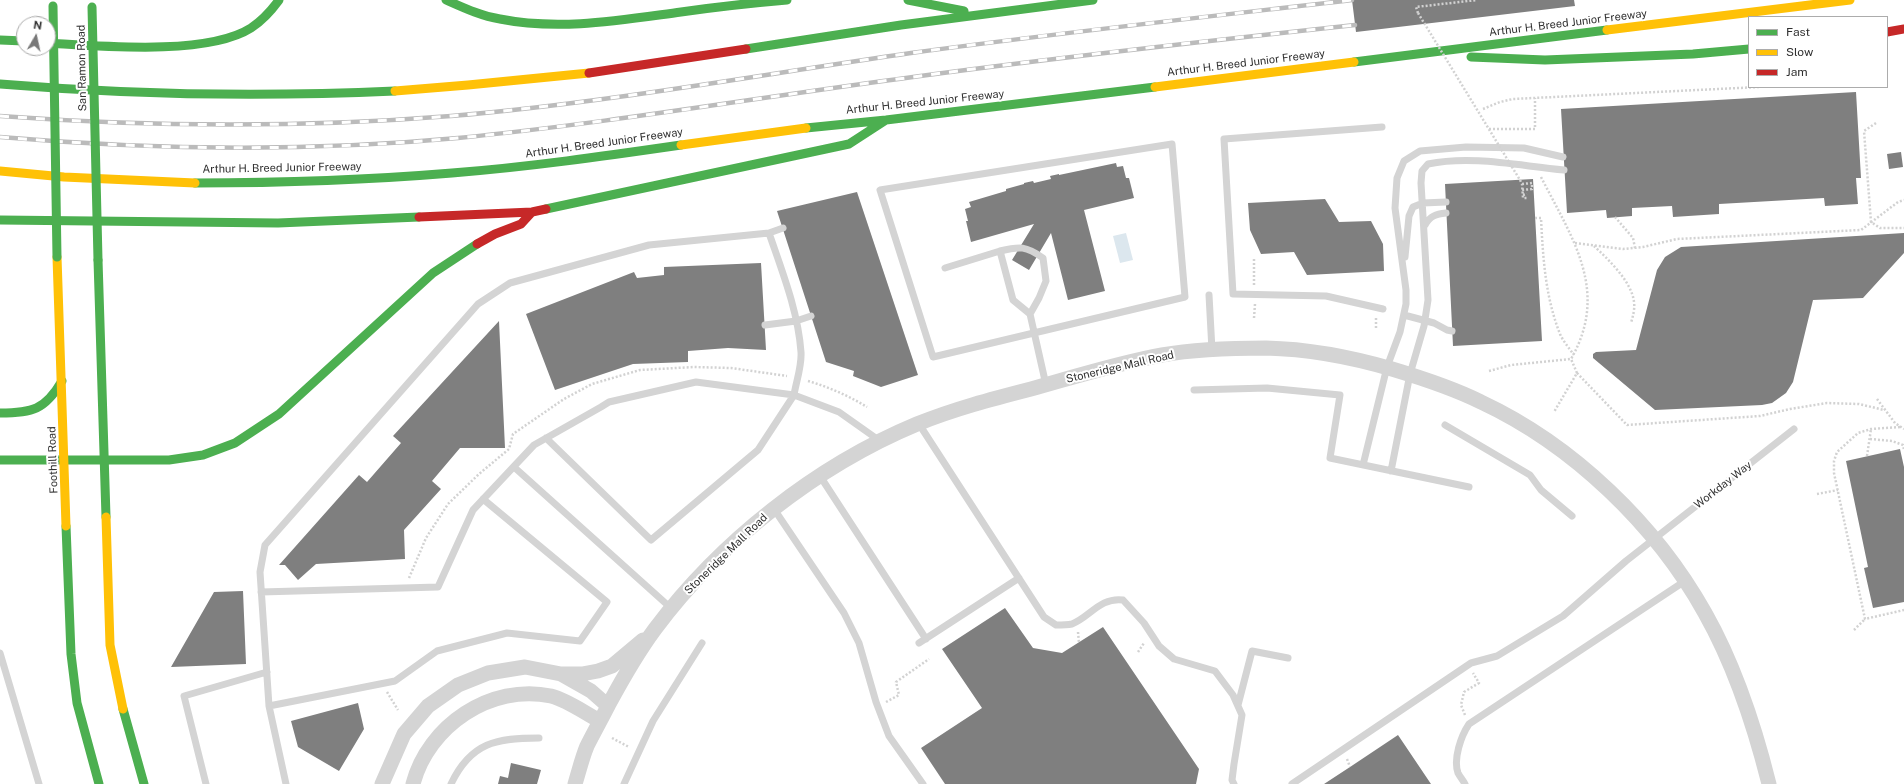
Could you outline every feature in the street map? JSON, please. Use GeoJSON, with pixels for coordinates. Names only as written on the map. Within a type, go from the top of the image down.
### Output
{"type":"FeatureCollection","features":[{"type":"Feature","properties":{"kind":"main road"},"geometry":{"type":"LineString","coordinates":[[56,43],[173,47],[210,44],[235,35],[258,22],[275,6],[279,0]]}},
{"type":"Feature","properties":{"kind":"main road"},"geometry":{"type":"LineString","coordinates":[[446,0],[485,16],[521,24],[555,25],[593,24],[742,3],[787,0]]}},
{"type":"Feature","properties":{"kind":"main road"},"geometry":{"type":"LineString","coordinates":[[908,0],[981,15]]}},
{"type":"Feature","properties":{"kind":"main road"},"geometry":{"type":"LineString","coordinates":[[0,84],[141,93],[247,95],[346,93],[440,88],[634,67],[981,15],[1093,0]]}},
{"type":"Feature","properties":{"kind":"main road","name":"Arthur H. Breed Junior Freeway"},"geometry":{"type":"LineString","coordinates":[[0,171],[129,180],[227,183],[322,181],[416,176],[538,165],[842,122],[886,120],[1850,0]]}},
{"type":"Feature","properties":{"kind":"main road","name":"San Ramon Road"},"geometry":{"type":"LineString","coordinates":[[93,2],[104,461]]}},
{"type":"Feature","properties":{"kind":"main road","name":"Foothill Road"},"geometry":{"type":"LineString","coordinates":[[53,3],[57,257],[65,461],[68,607],[72,670],[77,703],[99,784]]}},
{"type":"Feature","properties":{"kind":"main road"},"geometry":{"type":"LineString","coordinates":[[1888,32],[1904,29]]}},
{"type":"Feature","properties":{"kind":"main road"},"geometry":{"type":"LineString","coordinates":[[0,40],[16,41]]}},
{"type":"Feature","properties":{"kind":"main road"},"geometry":{"type":"LineString","coordinates":[[1402,55],[1545,60],[1693,54],[1748,49]]}},
{"type":"Feature","properties":{"kind":"main road"},"geometry":{"type":"LineString","coordinates":[[0,220],[278,223],[532,212],[850,144],[886,120]]}},
{"type":"Feature","properties":{"kind":"main road"},"geometry":{"type":"LineString","coordinates":[[0,460],[169,460],[203,455],[235,443],[280,414],[433,273],[495,234],[521,224],[532,212]]}},
{"type":"Feature","properties":{"kind":"main road"},"geometry":{"type":"LineString","coordinates":[[0,413],[36,410],[53,397],[62,381]]}},
{"type":"Feature","properties":{"kind":"main road"},"geometry":{"type":"LineString","coordinates":[[104,461],[110,644],[124,715],[144,784]]}},
{"type":"Feature","properties":{"kind":"street","name":"Stoneridge Mall Road"},"geometry":{"type":"LineString","coordinates":[[575,784],[587,748],[600,721],[622,681],[656,629],[713,564],[774,508],[820,476],[880,442],[919,424],[963,408],[1162,355],[1212,350],[1266,348],[1322,353],[1387,367],[1410,374],[1485,403],[1541,437],[1598,480],[1628,509],[1654,540],[1685,581],[1707,618],[1736,679],[1761,751],[1769,784]]}},
{"type":"Feature","properties":{"kind":"street"},"geometry":{"type":"LineString","coordinates":[[382,784],[404,734],[428,706],[458,685],[488,673],[525,667],[561,674],[582,674],[598,671],[612,666],[656,629]]}},
{"type":"Feature","properties":{"kind":"street"},"geometry":{"type":"LineString","coordinates":[[561,674],[591,691],[608,706]]}},
{"type":"Feature","properties":{"kind":"street"},"geometry":{"type":"LineString","coordinates":[[413,784],[424,755],[445,730],[467,711],[493,698],[523,694],[552,697],[600,721]]}},
{"type":"Feature","properties":{"kind":"lane"},"geometry":{"type":"LineString","coordinates":[[1382,127],[1224,139],[1233,294],[1326,296],[1383,309]]}},
{"type":"Feature","properties":{"kind":"lane"},"geometry":{"type":"LineString","coordinates":[[1172,144],[1185,297],[1033,332],[933,357],[880,190],[1172,144]]}},
{"type":"Feature","properties":{"kind":"lane"},"geometry":{"type":"LineString","coordinates":[[1363,465],[1387,367],[1400,332],[1404,315],[1406,290],[1395,208],[1397,178],[1404,161],[1420,152],[1466,147],[1524,148],[1564,158]]}},
{"type":"Feature","properties":{"kind":"lane"},"geometry":{"type":"LineString","coordinates":[[1390,471],[1410,374],[1425,321],[1428,300],[1422,171],[1428,164],[1443,161],[1469,160],[1564,170]]}},
{"type":"Feature","properties":{"kind":"lane"},"geometry":{"type":"LineString","coordinates":[[1404,274],[1409,216],[1413,207],[1423,203],[1446,202]]}},
{"type":"Feature","properties":{"kind":"lane"},"geometry":{"type":"LineString","coordinates":[[1425,225],[1428,218],[1446,213]]}},
{"type":"Feature","properties":{"kind":"lane"},"geometry":{"type":"LineString","coordinates":[[286,784],[269,706],[260,572],[265,545],[478,304],[510,283],[649,245],[769,232],[783,228]]}},
{"type":"Feature","properties":{"kind":"lane"},"geometry":{"type":"LineString","coordinates":[[546,438],[651,540],[758,450],[794,395],[801,354],[791,299],[769,232]]}},
{"type":"Feature","properties":{"kind":"lane"},"geometry":{"type":"LineString","coordinates":[[945,268],[1017,247],[1031,250],[1043,258],[1046,281],[1030,314],[1046,385]]}},
{"type":"Feature","properties":{"kind":"lane"},"geometry":{"type":"LineString","coordinates":[[1000,251],[1013,300],[1030,314]]}},
{"type":"Feature","properties":{"kind":"lane"},"geometry":{"type":"LineString","coordinates":[[1209,295],[1212,350]]}},
{"type":"Feature","properties":{"kind":"lane"},"geometry":{"type":"LineString","coordinates":[[1404,315],[1452,331]]}},
{"type":"Feature","properties":{"kind":"lane"},"geometry":{"type":"LineString","coordinates":[[765,325],[796,321],[811,316]]}},
{"type":"Feature","properties":{"kind":"lane"},"geometry":{"type":"LineString","coordinates":[[261,592],[438,588],[473,510],[483,499],[534,445],[609,402],[696,382],[794,395],[839,412],[880,442]]}},
{"type":"Feature","properties":{"kind":"lane"},"geometry":{"type":"LineString","coordinates":[[1194,390],[1267,388],[1340,395],[1330,458],[1469,487]]}},
{"type":"Feature","properties":{"kind":"lane"},"geometry":{"type":"LineString","coordinates":[[919,424],[1044,617],[1056,626],[1072,624],[1095,608],[1113,599],[1123,600],[1144,623],[1159,646],[1174,659],[1215,671],[1233,695],[1242,715],[1232,780],[1234,784]]}},
{"type":"Feature","properties":{"kind":"lane"},"geometry":{"type":"LineString","coordinates":[[1445,425],[1530,475],[1541,490],[1572,516]]}},
{"type":"Feature","properties":{"kind":"lane","name":"Workday Way"},"geometry":{"type":"LineString","coordinates":[[1292,784],[1471,663],[1497,656],[1562,616],[1626,561],[1794,429]]}},
{"type":"Feature","properties":{"kind":"lane"},"geometry":{"type":"LineString","coordinates":[[514,467],[672,610]]}},
{"type":"Feature","properties":{"kind":"lane"},"geometry":{"type":"LineString","coordinates":[[820,476],[926,638]]}},
{"type":"Feature","properties":{"kind":"lane"},"geometry":{"type":"LineString","coordinates":[[269,706],[395,681],[437,651],[507,633],[580,641],[607,602],[483,499]]}},
{"type":"Feature","properties":{"kind":"lane"},"geometry":{"type":"LineString","coordinates":[[774,508],[844,613],[859,643],[876,702],[889,736],[923,784]]}},
{"type":"Feature","properties":{"kind":"lane"},"geometry":{"type":"LineString","coordinates":[[919,643],[1018,578]]}},
{"type":"Feature","properties":{"kind":"lane"},"geometry":{"type":"LineString","coordinates":[[1465,784],[1458,773],[1456,765],[1464,731],[1469,724],[1685,581]]}},
{"type":"Feature","properties":{"kind":"lane"},"geometry":{"type":"LineString","coordinates":[[624,784],[653,721],[702,644]]}},
{"type":"Feature","properties":{"kind":"lane"},"geometry":{"type":"LineString","coordinates":[[1238,705],[1252,651],[1288,658]]}},
{"type":"Feature","properties":{"kind":"lane"},"geometry":{"type":"LineString","coordinates":[[0,653],[39,784]]}},
{"type":"Feature","properties":{"kind":"lane"},"geometry":{"type":"LineString","coordinates":[[206,784],[184,696],[267,672]]}},
{"type":"Feature","properties":{"kind":"lane"},"geometry":{"type":"LineString","coordinates":[[451,784],[465,760],[485,744],[511,738],[539,738]]}},
{"type":"Feature","properties":{"kind":"path"},"geometry":{"type":"LineString","coordinates":[[1477,0],[1416,7],[1418,13],[1520,180],[1522,184],[1522,195]]}},
{"type":"Feature","properties":{"kind":"path"},"geometry":{"type":"LineString","coordinates":[[1484,109],[1500,102],[1535,98],[1748,88]]}},
{"type":"Feature","properties":{"kind":"path"},"geometry":{"type":"LineString","coordinates":[[1489,129],[1535,129],[1535,98]]}},
{"type":"Feature","properties":{"kind":"path"},"geometry":{"type":"LineString","coordinates":[[1871,222],[1864,131],[1876,122]]}},
{"type":"Feature","properties":{"kind":"path"},"geometry":{"type":"LineString","coordinates":[[1522,184],[1532,183],[1532,189],[1522,190]]}},
{"type":"Feature","properties":{"kind":"path"},"geometry":{"type":"LineString","coordinates":[[1489,371],[1511,365],[1571,359],[1580,344],[1588,302],[1588,287],[1582,260],[1575,243],[1544,184]]}},
{"type":"Feature","properties":{"kind":"path"},"geometry":{"type":"LineString","coordinates":[[1522,195],[1527,194]]}},
{"type":"Feature","properties":{"kind":"path"},"geometry":{"type":"LineString","coordinates":[[1522,195],[1523,198],[1528,198]]}},
{"type":"Feature","properties":{"kind":"path"},"geometry":{"type":"LineString","coordinates":[[1575,243],[1623,249],[1678,239],[1861,230],[1898,202],[1904,200]]}},
{"type":"Feature","properties":{"kind":"path"},"geometry":{"type":"LineString","coordinates":[[1615,217],[1632,238],[1635,248]]}},
{"type":"Feature","properties":{"kind":"path"},"geometry":{"type":"LineString","coordinates":[[1535,218],[1541,218],[1544,270],[1548,295],[1560,335],[1574,355]]}},
{"type":"Feature","properties":{"kind":"path"},"geometry":{"type":"LineString","coordinates":[[1871,222],[1880,228],[1904,228]]}},
{"type":"Feature","properties":{"kind":"path"},"geometry":{"type":"LineString","coordinates":[[1594,246],[1612,264],[1628,287],[1634,300],[1635,309],[1631,323]]}},
{"type":"Feature","properties":{"kind":"path"},"geometry":{"type":"LineString","coordinates":[[1571,359],[1577,373],[1627,425],[1760,416],[1826,403],[1859,404],[1884,410]]}},
{"type":"Feature","properties":{"kind":"path"},"geometry":{"type":"LineString","coordinates":[[1554,412],[1577,373]]}},
{"type":"Feature","properties":{"kind":"path"},"geometry":{"type":"LineString","coordinates":[[1877,399],[1895,423],[1904,429]]}},
{"type":"Feature","properties":{"kind":"path"},"geometry":{"type":"LineString","coordinates":[[1865,619],[1834,473],[1834,461],[1836,452],[1858,433],[1871,429],[1900,427]]}},
{"type":"Feature","properties":{"kind":"path"},"geometry":{"type":"LineString","coordinates":[[1867,456],[1871,429]]}},
{"type":"Feature","properties":{"kind":"path"},"geometry":{"type":"LineString","coordinates":[[408,588],[408,581],[426,538],[448,504],[479,474],[509,449],[513,434]]}},
{"type":"Feature","properties":{"kind":"path"},"geometry":{"type":"LineString","coordinates":[[1870,439],[1903,445],[1904,450]]}},
{"type":"Feature","properties":{"kind":"path"},"geometry":{"type":"LineString","coordinates":[[1817,494],[1838,490]]}},
{"type":"Feature","properties":{"kind":"path"},"geometry":{"type":"LineString","coordinates":[[1854,630],[1865,619],[1904,610]]}},
{"type":"Feature","properties":{"kind":"path"},"geometry":{"type":"LineString","coordinates":[[886,702],[899,695],[896,682],[929,659]]}},
{"type":"Feature","properties":{"kind":"path"},"geometry":{"type":"LineString","coordinates":[[1469,724],[1461,705],[1464,692],[1479,684],[1472,672]]}},
{"type":"Feature","properties":{"kind":"path"},"geometry":{"type":"LineString","coordinates":[[382,684],[398,710]]}},
{"type":"Feature","properties":{"kind":"path"},"geometry":{"type":"LineString","coordinates":[[612,738],[638,752]]}},
{"type":"Feature","properties":{"kind":"shaded area"},"geometry":{"type":"Polygon","coordinates":[[[1126,233],[1133,260],[1120,263],[1113,236],[1126,233]]]}},
{"type":"Feature","properties":{"kind":"building"},"geometry":{"type":"Polygon","coordinates":[[[1352,0],[1574,0],[1575,6],[1356,32],[1352,0]]]}},
{"type":"Feature","properties":{"kind":"building"},"geometry":{"type":"Polygon","coordinates":[[[1856,92],[1861,178],[1856,178],[1858,204],[1825,206],[1824,198],[1719,204],[1719,214],[1673,217],[1672,206],[1632,208],[1632,216],[1607,218],[1606,210],[1567,213],[1561,109],[1856,92]]]}},
{"type":"Feature","properties":{"kind":"building"},"geometry":{"type":"Polygon","coordinates":[[[1901,152],[1903,167],[1889,169],[1887,154],[1901,152]]]}},
{"type":"Feature","properties":{"kind":"building"},"geometry":{"type":"Polygon","coordinates":[[[1116,163],[1117,167],[1123,166],[1126,178],[1129,178],[1134,198],[1084,210],[1105,291],[1068,300],[1051,233],[1029,270],[1012,260],[1034,224],[971,242],[965,209],[971,207],[969,202],[1006,191],[1006,189],[1024,183],[1033,181],[1034,183],[1051,179],[1050,176],[1116,163]]]}},
{"type":"Feature","properties":{"kind":"building"},"geometry":{"type":"Polygon","coordinates":[[[1533,179],[1542,341],[1453,346],[1445,184],[1533,179]]]}},
{"type":"Feature","properties":{"kind":"building"},"geometry":{"type":"Polygon","coordinates":[[[857,192],[918,375],[881,387],[853,376],[854,371],[826,362],[777,211],[857,192]]]}},
{"type":"Feature","properties":{"kind":"building"},"geometry":{"type":"Polygon","coordinates":[[[1325,199],[1339,222],[1371,221],[1383,244],[1384,271],[1307,275],[1294,252],[1261,254],[1250,230],[1248,203],[1325,199]]]}},
{"type":"Feature","properties":{"kind":"building"},"geometry":{"type":"Polygon","coordinates":[[[1904,233],[1904,253],[1863,298],[1813,300],[1793,382],[1786,393],[1772,403],[1762,405],[1655,410],[1593,358],[1593,354],[1596,352],[1636,350],[1657,270],[1665,257],[1681,247],[1904,233]]]}},
{"type":"Feature","properties":{"kind":"building"},"geometry":{"type":"Polygon","coordinates":[[[761,263],[766,350],[728,348],[688,351],[688,362],[633,364],[555,390],[526,314],[634,272],[637,278],[664,275],[664,267],[761,263]]]}},
{"type":"Feature","properties":{"kind":"building"},"geometry":{"type":"Polygon","coordinates":[[[499,321],[505,448],[460,448],[432,481],[441,489],[404,530],[405,559],[316,564],[298,580],[285,565],[279,565],[359,475],[367,482],[401,443],[393,436],[499,321]]]}},
{"type":"Feature","properties":{"kind":"building"},"geometry":{"type":"Polygon","coordinates":[[[1900,449],[1904,467],[1904,602],[1873,608],[1864,568],[1868,567],[1846,461],[1900,449]]]}},
{"type":"Feature","properties":{"kind":"building"},"geometry":{"type":"Polygon","coordinates":[[[243,591],[246,664],[171,667],[214,592],[243,591]]]}},
{"type":"Feature","properties":{"kind":"building"},"geometry":{"type":"Polygon","coordinates":[[[1005,608],[1033,648],[1062,653],[1103,627],[1199,769],[1196,784],[945,784],[921,748],[982,708],[942,649],[1005,608]]]}},
{"type":"Feature","properties":{"kind":"building"},"geometry":{"type":"Polygon","coordinates":[[[358,703],[364,729],[339,771],[298,747],[291,721],[358,703]]]}},
{"type":"Feature","properties":{"kind":"building"},"geometry":{"type":"Polygon","coordinates":[[[1398,735],[1431,784],[1324,784],[1350,767],[1398,735]]]}},
{"type":"Feature","properties":{"kind":"building"},"geometry":{"type":"Polygon","coordinates":[[[511,763],[541,770],[537,784],[498,784],[500,776],[508,778],[511,763]]]}},
{"type":"Feature","properties":{"kind":"railway"},"geometry":{"type":"LineString","coordinates":[[0,116],[56,120],[225,125],[338,123],[451,116],[566,104],[911,53],[1132,25],[1352,0]]}},
{"type":"Feature","properties":{"kind":"railway"},"geometry":{"type":"LineString","coordinates":[[0,137],[114,145],[229,148],[344,146],[401,143],[572,125],[1023,63],[1355,25]]}},
{"type":"Feature","properties":{"kind":"traffic: fast"},"geometry":{"type":"LineString","coordinates":[[56,44],[152,47],[208,43],[232,37],[251,28],[259,22],[279,0]]}},
{"type":"Feature","properties":{"kind":"traffic: fast"},"geometry":{"type":"LineString","coordinates":[[446,0],[493,18],[545,24],[613,21],[787,0]]}},
{"type":"Feature","properties":{"kind":"traffic: fast"},"geometry":{"type":"LineString","coordinates":[[908,0],[964,11]]}},
{"type":"Feature","properties":{"kind":"traffic: fast"},"geometry":{"type":"LineString","coordinates":[[746,49],[901,25],[1093,0]]}},
{"type":"Feature","properties":{"kind":"traffic: fast"},"geometry":{"type":"LineString","coordinates":[[53,6],[57,257]]}},
{"type":"Feature","properties":{"kind":"traffic: fast"},"geometry":{"type":"LineString","coordinates":[[92,7],[98,260]]}},
{"type":"Feature","properties":{"kind":"traffic: fast"},"geometry":{"type":"LineString","coordinates":[[1354,62],[1607,30]]}},
{"type":"Feature","properties":{"kind":"traffic: fast"},"geometry":{"type":"LineString","coordinates":[[0,40],[16,41]]}},
{"type":"Feature","properties":{"kind":"traffic: fast"},"geometry":{"type":"LineString","coordinates":[[1471,57],[1545,60],[1693,54],[1748,49]]}},
{"type":"Feature","properties":{"kind":"traffic: fast"},"geometry":{"type":"LineString","coordinates":[[0,84],[99,91],[198,94],[296,94],[395,91]]}},
{"type":"Feature","properties":{"kind":"traffic: fast"},"geometry":{"type":"LineString","coordinates":[[806,128],[886,120],[1155,87]]}},
{"type":"Feature","properties":{"kind":"traffic: fast"},"geometry":{"type":"LineString","coordinates":[[546,209],[849,144],[886,120]]}},
{"type":"Feature","properties":{"kind":"traffic: fast"},"geometry":{"type":"LineString","coordinates":[[195,183],[324,181],[481,171],[681,145]]}},
{"type":"Feature","properties":{"kind":"traffic: fast"},"geometry":{"type":"LineString","coordinates":[[0,220],[278,223],[419,217]]}},
{"type":"Feature","properties":{"kind":"traffic: fast"},"geometry":{"type":"LineString","coordinates":[[0,460],[169,460],[203,455],[235,443],[279,414],[433,273],[477,244]]}},
{"type":"Feature","properties":{"kind":"traffic: fast"},"geometry":{"type":"LineString","coordinates":[[98,260],[106,517]]}},
{"type":"Feature","properties":{"kind":"traffic: fast"},"geometry":{"type":"LineString","coordinates":[[0,413],[29,411],[37,408],[50,398],[62,381]]}},
{"type":"Feature","properties":{"kind":"traffic: fast"},"geometry":{"type":"LineString","coordinates":[[66,526],[71,654],[77,703],[99,784]]}},
{"type":"Feature","properties":{"kind":"traffic: fast"},"geometry":{"type":"LineString","coordinates":[[123,709],[144,784]]}},
{"type":"Feature","properties":{"kind":"traffic: slow"},"geometry":{"type":"LineString","coordinates":[[1607,30],[1850,0]]}},
{"type":"Feature","properties":{"kind":"traffic: slow"},"geometry":{"type":"LineString","coordinates":[[1155,87],[1354,62]]}},
{"type":"Feature","properties":{"kind":"traffic: slow"},"geometry":{"type":"LineString","coordinates":[[395,91],[589,73]]}},
{"type":"Feature","properties":{"kind":"traffic: slow"},"geometry":{"type":"LineString","coordinates":[[681,145],[806,128]]}},
{"type":"Feature","properties":{"kind":"traffic: slow"},"geometry":{"type":"LineString","coordinates":[[0,171],[64,177],[195,183]]}},
{"type":"Feature","properties":{"kind":"traffic: slow"},"geometry":{"type":"LineString","coordinates":[[57,257],[66,526]]}},
{"type":"Feature","properties":{"kind":"traffic: slow"},"geometry":{"type":"LineString","coordinates":[[106,517],[110,645],[123,709]]}},
{"type":"Feature","properties":{"kind":"traffic: jam"},"geometry":{"type":"LineString","coordinates":[[1888,32],[1904,29]]}},
{"type":"Feature","properties":{"kind":"traffic: jam"},"geometry":{"type":"LineString","coordinates":[[589,73],[746,49]]}},
{"type":"Feature","properties":{"kind":"traffic: jam"},"geometry":{"type":"LineString","coordinates":[[419,217],[532,212],[546,209]]}},
{"type":"Feature","properties":{"kind":"traffic: jam"},"geometry":{"type":"LineString","coordinates":[[477,244],[495,234],[521,224],[532,212]]}}]}
